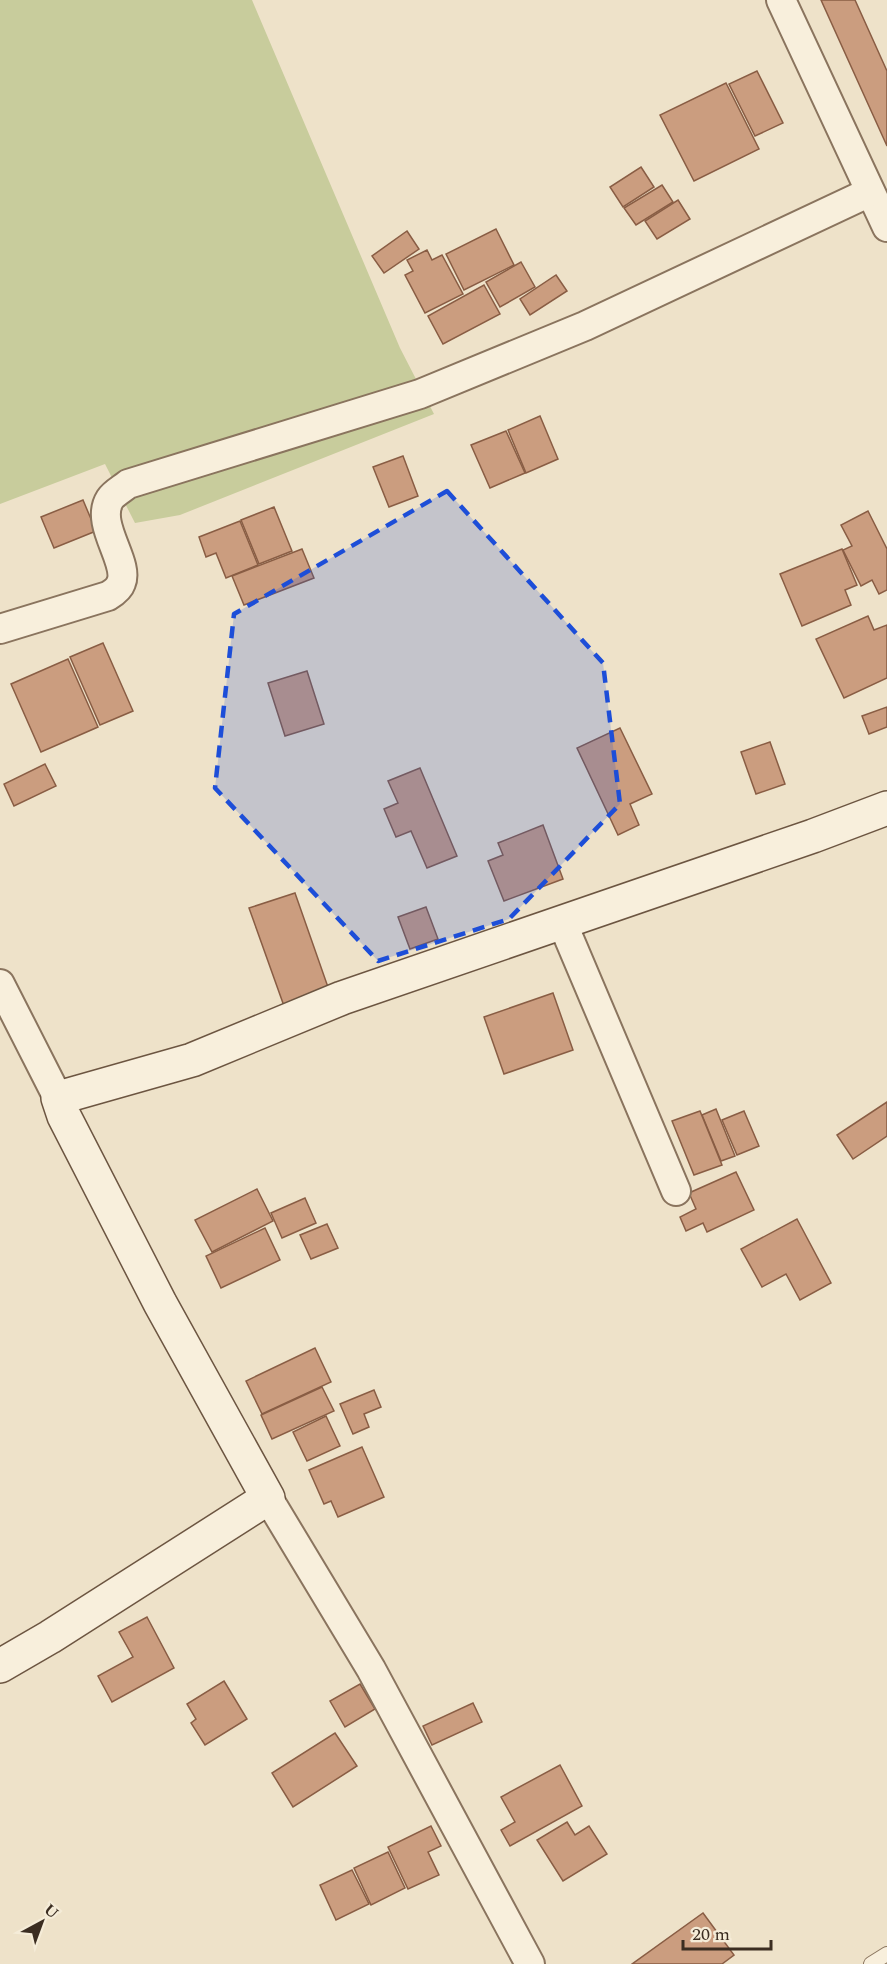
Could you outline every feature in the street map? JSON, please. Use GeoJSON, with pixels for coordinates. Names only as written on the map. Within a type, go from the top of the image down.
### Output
{"type":"FeatureCollection","features":[{"type":"Feature","properties":{"kind":"street"},"geometry":{"type":"LineString","coordinates":[[781,0],[887,227]]}},
{"type":"Feature","properties":{"kind":"street"},"geometry":{"type":"LineString","coordinates":[[0,629],[108,596],[115,591],[122,582],[122,571],[106,519],[106,508],[111,497],[128,484],[420,394],[585,327],[870,192]]}},
{"type":"Feature","properties":{"kind":"street"},"geometry":{"type":"LineString","coordinates":[[58,1098],[192,1060],[342,998],[813,836],[887,808]]}},
{"type":"Feature","properties":{"kind":"street"},"geometry":{"type":"LineString","coordinates":[[562,922],[676,1191]]}},
{"type":"Feature","properties":{"kind":"street"},"geometry":{"type":"LineString","coordinates":[[0,984],[58,1098],[64,1116],[160,1303],[268,1498],[371,1669],[530,1964]]}},
{"type":"Feature","properties":{"kind":"street"},"geometry":{"type":"LineString","coordinates":[[0,1666],[50,1637],[268,1498]]}},
{"type":"Feature","properties":{"kind":"lane"},"geometry":{"type":"LineString","coordinates":[[871,1964],[887,1954]]}},
{"type":"Feature","properties":{"kind":"highlighted area"},"geometry":{"type":"Polygon","coordinates":[[[447,491],[603,663],[620,804],[509,919],[378,961],[215,788],[234,614],[447,491]]]}},
{"type":"Feature","properties":{"kind":"green space"},"geometry":{"type":"Polygon","coordinates":[[[0,0],[252,0],[400,348],[434,414],[180,515],[135,523],[105,464],[0,504],[0,0]]]}},
{"type":"Feature","properties":{"kind":"building"},"geometry":{"type":"Polygon","coordinates":[[[821,0],[855,0],[887,71],[887,146],[821,0]]]}},
{"type":"Feature","properties":{"kind":"building"},"geometry":{"type":"Polygon","coordinates":[[[757,71],[783,123],[755,136],[729,84],[757,71]]]}},
{"type":"Feature","properties":{"kind":"building"},"geometry":{"type":"Polygon","coordinates":[[[726,83],[759,149],[694,181],[660,115],[726,83]]]}},
{"type":"Feature","properties":{"kind":"building"},"geometry":{"type":"Polygon","coordinates":[[[641,167],[654,187],[623,207],[610,187],[641,167]]]}},
{"type":"Feature","properties":{"kind":"building"},"geometry":{"type":"Polygon","coordinates":[[[662,185],[673,202],[636,225],[624,208],[662,185]]]}},
{"type":"Feature","properties":{"kind":"building"},"geometry":{"type":"Polygon","coordinates":[[[678,200],[690,219],[657,239],[645,221],[678,200]]]}},
{"type":"Feature","properties":{"kind":"building"},"geometry":{"type":"Polygon","coordinates":[[[496,229],[514,265],[464,290],[446,254],[496,229]]]}},
{"type":"Feature","properties":{"kind":"building"},"geometry":{"type":"Polygon","coordinates":[[[407,231],[419,249],[384,273],[372,256],[407,231]]]}},
{"type":"Feature","properties":{"kind":"building"},"geometry":{"type":"Polygon","coordinates":[[[427,250],[432,260],[442,255],[463,294],[425,313],[405,275],[413,271],[407,260],[427,250]]]}},
{"type":"Feature","properties":{"kind":"building"},"geometry":{"type":"Polygon","coordinates":[[[521,262],[535,287],[500,307],[486,282],[521,262]]]}},
{"type":"Feature","properties":{"kind":"building"},"geometry":{"type":"Polygon","coordinates":[[[556,275],[567,291],[530,315],[520,299],[556,275]]]}},
{"type":"Feature","properties":{"kind":"building"},"geometry":{"type":"Polygon","coordinates":[[[484,285],[500,314],[443,344],[428,316],[484,285]]]}},
{"type":"Feature","properties":{"kind":"building"},"geometry":{"type":"Polygon","coordinates":[[[540,416],[558,459],[526,473],[508,430],[540,416]]]}},
{"type":"Feature","properties":{"kind":"building"},"geometry":{"type":"Polygon","coordinates":[[[506,431],[525,473],[490,488],[471,445],[506,431]]]}},
{"type":"Feature","properties":{"kind":"building"},"geometry":{"type":"Polygon","coordinates":[[[403,456],[418,496],[389,507],[373,467],[403,456]]]}},
{"type":"Feature","properties":{"kind":"building"},"geometry":{"type":"Polygon","coordinates":[[[83,500],[96,531],[54,548],[41,517],[83,500]]]}},
{"type":"Feature","properties":{"kind":"building"},"geometry":{"type":"Polygon","coordinates":[[[274,507],[292,551],[259,564],[241,520],[274,507]]]}},
{"type":"Feature","properties":{"kind":"building"},"geometry":{"type":"Polygon","coordinates":[[[868,511],[887,549],[887,590],[879,594],[872,580],[861,586],[843,550],[852,546],[841,525],[868,511]]]}},
{"type":"Feature","properties":{"kind":"building"},"geometry":{"type":"Polygon","coordinates":[[[240,521],[258,565],[226,578],[216,553],[206,557],[199,537],[240,521]]]}},
{"type":"Feature","properties":{"kind":"building"},"geometry":{"type":"Polygon","coordinates":[[[302,549],[314,578],[244,605],[232,576],[302,549]]]}},
{"type":"Feature","properties":{"kind":"building"},"geometry":{"type":"Polygon","coordinates":[[[842,549],[857,585],[845,590],[851,605],[802,626],[780,574],[842,549]]]}},
{"type":"Feature","properties":{"kind":"building"},"geometry":{"type":"Polygon","coordinates":[[[868,616],[874,630],[887,625],[887,678],[844,698],[816,639],[868,616]]]}},
{"type":"Feature","properties":{"kind":"building"},"geometry":{"type":"Polygon","coordinates":[[[103,643],[133,711],[100,725],[70,657],[103,643]]]}},
{"type":"Feature","properties":{"kind":"building"},"geometry":{"type":"Polygon","coordinates":[[[68,659],[98,727],[41,752],[11,684],[68,659]]]}},
{"type":"Feature","properties":{"kind":"building"},"geometry":{"type":"Polygon","coordinates":[[[307,671],[324,724],[285,736],[268,683],[307,671]]]}},
{"type":"Feature","properties":{"kind":"building"},"geometry":{"type":"Polygon","coordinates":[[[887,707],[887,727],[869,734],[862,716],[887,707]]]}},
{"type":"Feature","properties":{"kind":"building"},"geometry":{"type":"Polygon","coordinates":[[[620,728],[652,794],[630,804],[639,825],[618,835],[577,748],[620,728]]]}},
{"type":"Feature","properties":{"kind":"building"},"geometry":{"type":"Polygon","coordinates":[[[770,742],[785,784],[756,794],[741,752],[770,742]]]}},
{"type":"Feature","properties":{"kind":"building"},"geometry":{"type":"Polygon","coordinates":[[[45,764],[56,786],[14,806],[4,784],[45,764]]]}},
{"type":"Feature","properties":{"kind":"building"},"geometry":{"type":"Polygon","coordinates":[[[420,768],[457,856],[427,868],[411,831],[396,837],[384,809],[398,803],[388,781],[420,768]]]}},
{"type":"Feature","properties":{"kind":"building"},"geometry":{"type":"Polygon","coordinates":[[[543,825],[563,879],[504,901],[488,861],[503,855],[498,843],[543,825]]]}},
{"type":"Feature","properties":{"kind":"building"},"geometry":{"type":"Polygon","coordinates":[[[295,893],[329,990],[284,1006],[249,908],[295,893]]]}},
{"type":"Feature","properties":{"kind":"building"},"geometry":{"type":"Polygon","coordinates":[[[426,907],[438,939],[410,949],[398,917],[426,907]]]}},
{"type":"Feature","properties":{"kind":"building"},"geometry":{"type":"Polygon","coordinates":[[[553,993],[573,1050],[504,1074],[484,1017],[553,993]]]}},
{"type":"Feature","properties":{"kind":"building"},"geometry":{"type":"Polygon","coordinates":[[[887,1102],[887,1136],[853,1159],[837,1135],[887,1102]]]}},
{"type":"Feature","properties":{"kind":"building"},"geometry":{"type":"Polygon","coordinates":[[[716,1109],[735,1156],[721,1161],[702,1115],[716,1109]]]}},
{"type":"Feature","properties":{"kind":"building"},"geometry":{"type":"Polygon","coordinates":[[[700,1111],[722,1165],[694,1175],[672,1121],[700,1111]]]}},
{"type":"Feature","properties":{"kind":"building"},"geometry":{"type":"Polygon","coordinates":[[[744,1111],[759,1146],[737,1155],[722,1120],[744,1111]]]}},
{"type":"Feature","properties":{"kind":"building"},"geometry":{"type":"Polygon","coordinates":[[[736,1172],[754,1210],[707,1232],[703,1223],[686,1231],[680,1217],[696,1209],[689,1193],[736,1172]]]}},
{"type":"Feature","properties":{"kind":"building"},"geometry":{"type":"Polygon","coordinates":[[[257,1189],[273,1221],[212,1252],[195,1220],[257,1189]]]}},
{"type":"Feature","properties":{"kind":"building"},"geometry":{"type":"Polygon","coordinates":[[[305,1198],[316,1223],[282,1238],[271,1213],[305,1198]]]}},
{"type":"Feature","properties":{"kind":"building"},"geometry":{"type":"Polygon","coordinates":[[[797,1219],[831,1283],[800,1300],[786,1274],[762,1287],[741,1249],[797,1219]]]}},
{"type":"Feature","properties":{"kind":"building"},"geometry":{"type":"Polygon","coordinates":[[[327,1224],[338,1248],[311,1259],[300,1235],[327,1224]]]}},
{"type":"Feature","properties":{"kind":"building"},"geometry":{"type":"Polygon","coordinates":[[[265,1228],[280,1260],[221,1288],[206,1256],[265,1228]]]}},
{"type":"Feature","properties":{"kind":"building"},"geometry":{"type":"Polygon","coordinates":[[[315,1348],[331,1382],[262,1414],[246,1381],[315,1348]]]}},
{"type":"Feature","properties":{"kind":"building"},"geometry":{"type":"Polygon","coordinates":[[[322,1387],[334,1411],[272,1439],[261,1415],[322,1387]]]}},
{"type":"Feature","properties":{"kind":"building"},"geometry":{"type":"Polygon","coordinates":[[[374,1390],[381,1407],[364,1414],[369,1427],[353,1434],[340,1404],[374,1390]]]}},
{"type":"Feature","properties":{"kind":"building"},"geometry":{"type":"Polygon","coordinates":[[[326,1416],[340,1446],[307,1461],[293,1432],[326,1416]]]}},
{"type":"Feature","properties":{"kind":"building"},"geometry":{"type":"Polygon","coordinates":[[[362,1447],[384,1497],[338,1517],[331,1501],[324,1504],[309,1470],[362,1447]]]}},
{"type":"Feature","properties":{"kind":"building"},"geometry":{"type":"Polygon","coordinates":[[[147,1617],[174,1668],[112,1702],[98,1676],[133,1657],[119,1632],[147,1617]]]}},
{"type":"Feature","properties":{"kind":"building"},"geometry":{"type":"Polygon","coordinates":[[[224,1681],[247,1719],[205,1745],[191,1723],[196,1719],[187,1704],[224,1681]]]}},
{"type":"Feature","properties":{"kind":"building"},"geometry":{"type":"Polygon","coordinates":[[[360,1684],[375,1709],[345,1727],[330,1701],[360,1684]]]}},
{"type":"Feature","properties":{"kind":"building"},"geometry":{"type":"Polygon","coordinates":[[[473,1703],[482,1722],[432,1745],[423,1726],[473,1703]]]}},
{"type":"Feature","properties":{"kind":"building"},"geometry":{"type":"Polygon","coordinates":[[[335,1733],[357,1766],[293,1807],[272,1773],[335,1733]]]}},
{"type":"Feature","properties":{"kind":"building"},"geometry":{"type":"Polygon","coordinates":[[[560,1765],[582,1806],[510,1846],[501,1830],[515,1822],[501,1797],[560,1765]]]}},
{"type":"Feature","properties":{"kind":"building"},"geometry":{"type":"Polygon","coordinates":[[[567,1822],[575,1835],[589,1826],[607,1854],[563,1881],[537,1840],[567,1822]]]}},
{"type":"Feature","properties":{"kind":"building"},"geometry":{"type":"Polygon","coordinates":[[[431,1826],[441,1846],[428,1852],[439,1875],[408,1889],[388,1847],[431,1826]]]}},
{"type":"Feature","properties":{"kind":"building"},"geometry":{"type":"Polygon","coordinates":[[[388,1852],[405,1888],[371,1905],[354,1868],[388,1852]]]}},
{"type":"Feature","properties":{"kind":"building"},"geometry":{"type":"Polygon","coordinates":[[[352,1870],[369,1904],[336,1920],[320,1885],[352,1870]]]}},
{"type":"Feature","properties":{"kind":"building"},"geometry":{"type":"Polygon","coordinates":[[[703,1913],[734,1955],[722,1964],[632,1964],[703,1913]]]}}]}
